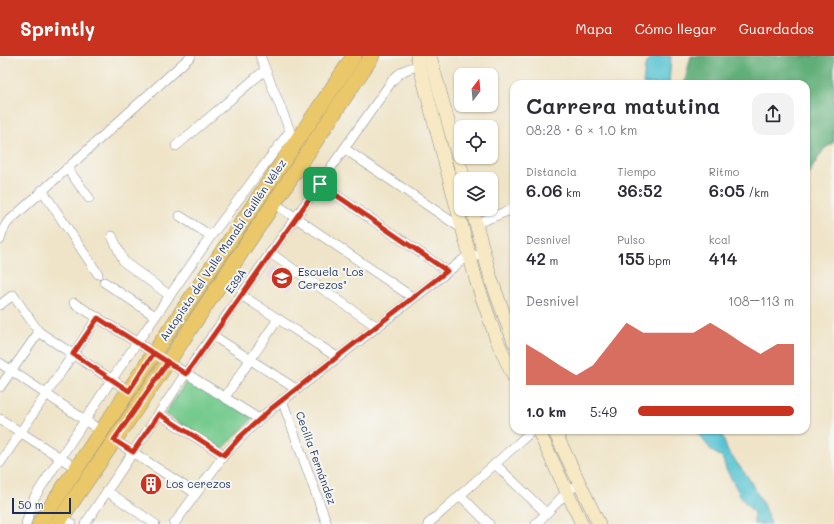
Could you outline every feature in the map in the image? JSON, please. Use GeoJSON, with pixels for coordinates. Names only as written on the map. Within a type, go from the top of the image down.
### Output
{"type":"FeatureCollection","features":[{"type":"Feature","properties":{"kind":"main road","name":"Autopista del Valle Manabí Guillén Vélez"},"geometry":{"type":"LineString","coordinates":[[39,524],[154,353],[292,138],[354,56]]}},
{"type":"Feature","properties":{"kind":"main road","name":"Autopista del Valle Manabí Guillén Vélez"},"geometry":{"type":"LineString","coordinates":[[64,522],[114,440],[168,362],[372,56]]}},
{"type":"Feature","properties":{"kind":"main road"},"geometry":{"type":"LineString","coordinates":[[430,56],[462,172]]}},
{"type":"Feature","properties":{"kind":"main road"},"geometry":{"type":"LineString","coordinates":[[418,61],[461,228],[483,303],[510,368]]}},
{"type":"Feature","properties":{"kind":"main road"},"geometry":{"type":"LineString","coordinates":[[473,216],[484,256],[510,331]]}},
{"type":"Feature","properties":{"kind":"main road"},"geometry":{"type":"LineString","coordinates":[[483,303],[498,298]]}},
{"type":"Feature","properties":{"kind":"main road"},"geometry":{"type":"LineString","coordinates":[[540,434],[582,524]]}},
{"type":"Feature","properties":{"kind":"main road"},"geometry":{"type":"LineString","coordinates":[[556,434],[599,524]]}},
{"type":"Feature","properties":{"kind":"street"},"geometry":{"type":"LineString","coordinates":[[0,240],[1,233],[6,223],[191,56]]}},
{"type":"Feature","properties":{"kind":"street"},"geometry":{"type":"LineString","coordinates":[[26,524],[34,498],[169,295],[211,236],[292,138],[260,56]]}},
{"type":"Feature","properties":{"kind":"street","name":"E39A"},"geometry":{"type":"LineString","coordinates":[[85,524],[212,335],[397,75],[418,61]]}},
{"type":"Feature","properties":{"kind":"street"},"geometry":{"type":"LineString","coordinates":[[176,146],[265,70]]}},
{"type":"Feature","properties":{"kind":"street"},"geometry":{"type":"LineString","coordinates":[[345,149],[461,228]]}},
{"type":"Feature","properties":{"kind":"street"},"geometry":{"type":"LineString","coordinates":[[67,168],[89,198]]}},
{"type":"Feature","properties":{"kind":"street"},"geometry":{"type":"LineString","coordinates":[[320,184],[447,271]]}},
{"type":"Feature","properties":{"kind":"street"},"geometry":{"type":"LineString","coordinates":[[42,190],[98,274]]}},
{"type":"Feature","properties":{"kind":"street"},"geometry":{"type":"LineString","coordinates":[[274,203],[412,298]]}},
{"type":"Feature","properties":{"kind":"street"},"geometry":{"type":"LineString","coordinates":[[475,224],[510,210]]}},
{"type":"Feature","properties":{"kind":"street"},"geometry":{"type":"LineString","coordinates":[[180,216],[211,236]]}},
{"type":"Feature","properties":{"kind":"street"},"geometry":{"type":"LineString","coordinates":[[112,236],[124,262],[169,295]]}},
{"type":"Feature","properties":{"kind":"street"},"geometry":{"type":"LineString","coordinates":[[270,252],[376,326]]}},
{"type":"Feature","properties":{"kind":"street"},"geometry":{"type":"LineString","coordinates":[[174,524],[224,455],[259,419],[376,326],[469,255],[484,256]]}},
{"type":"Feature","properties":{"kind":"street"},"geometry":{"type":"LineString","coordinates":[[104,282],[155,316]]}},
{"type":"Feature","properties":{"kind":"street"},"geometry":{"type":"LineString","coordinates":[[241,294],[337,357]]}},
{"type":"Feature","properties":{"kind":"street"},"geometry":{"type":"LineString","coordinates":[[0,305],[12,295],[39,332],[129,391]]}},
{"type":"Feature","properties":{"kind":"street"},"geometry":{"type":"LineString","coordinates":[[74,302],[259,419]]}},
{"type":"Feature","properties":{"kind":"street"},"geometry":{"type":"LineString","coordinates":[[0,463],[98,318]]}},
{"type":"Feature","properties":{"kind":"street"},"geometry":{"type":"LineString","coordinates":[[224,398],[278,319]]}},
{"type":"Feature","properties":{"kind":"street"},"geometry":{"type":"LineString","coordinates":[[0,387],[39,332]]}},
{"type":"Feature","properties":{"kind":"street"},"geometry":{"type":"LineString","coordinates":[[212,335],[296,389]]}},
{"type":"Feature","properties":{"kind":"street"},"geometry":{"type":"LineString","coordinates":[[0,363],[102,431]]}},
{"type":"Feature","properties":{"kind":"street","name":"Cecilia Fernández"},"geometry":{"type":"LineString","coordinates":[[282,400],[327,524]]}},
{"type":"Feature","properties":{"kind":"street"},"geometry":{"type":"LineString","coordinates":[[159,414],[224,455]]}},
{"type":"Feature","properties":{"kind":"street"},"geometry":{"type":"LineString","coordinates":[[0,419],[76,468]]}},
{"type":"Feature","properties":{"kind":"street"},"geometry":{"type":"LineString","coordinates":[[428,524],[529,434]]}},
{"type":"Feature","properties":{"kind":"street"},"geometry":{"type":"LineString","coordinates":[[114,440],[195,493]]}},
{"type":"Feature","properties":{"kind":"street"},"geometry":{"type":"LineString","coordinates":[[495,464],[546,513]]}},
{"type":"Feature","properties":{"kind":"street"},"geometry":{"type":"LineString","coordinates":[[536,524],[567,492],[579,483]]}},
{"type":"Feature","properties":{"kind":"street"},"geometry":{"type":"LineString","coordinates":[[107,491],[155,524]]}},
{"type":"Feature","properties":{"kind":"street"},"geometry":{"type":"LineString","coordinates":[[460,496],[489,524]]}},
{"type":"Feature","properties":{"kind":"shaded area","name":"Escuela \"Los Cerezos\""},"geometry":{"type":"Polygon","coordinates":[[[274,265],[297,281],[290,290],[268,275],[274,265]]]}},
{"type":"Feature","properties":{"kind":"green space"},"geometry":{"type":"Polygon","coordinates":[[[691,56],[834,56],[834,142],[824,149],[810,172],[810,80],[685,80],[691,56]]]}},
{"type":"Feature","properties":{"kind":"green space"},"geometry":{"type":"Polygon","coordinates":[[[188,379],[253,418],[223,449],[165,414],[188,379]]]}},
{"type":"Feature","properties":{"kind":"water"},"geometry":{"type":"Polygon","coordinates":[[[650,56],[671,56],[669,80],[643,80],[645,67],[650,56]]]}},
{"type":"Feature","properties":{"kind":"water"},"geometry":{"type":"Polygon","coordinates":[[[698,434],[721,434],[727,450],[749,479],[762,502],[771,524],[754,524],[754,513],[743,500],[726,469],[722,457],[713,452],[698,434]]]}},
{"type":"Feature","properties":{"kind":"place","name":"Escuela \"Los Cerezos\""},"geometry":{"type":"Point","coordinates":[282,278]}},
{"type":"Feature","properties":{"kind":"place","name":"Los cerezos"},"geometry":{"type":"Point","coordinates":[151,484]}},
{"type":"Feature","properties":{"kind":"route"},"geometry":{"type":"LineString","coordinates":[[320,184],[186,374],[98,318],[73,354],[129,391],[154,353],[168,362],[114,440],[133,452],[159,414],[224,455],[241,436],[272,408],[447,271],[320,184]]}}]}
